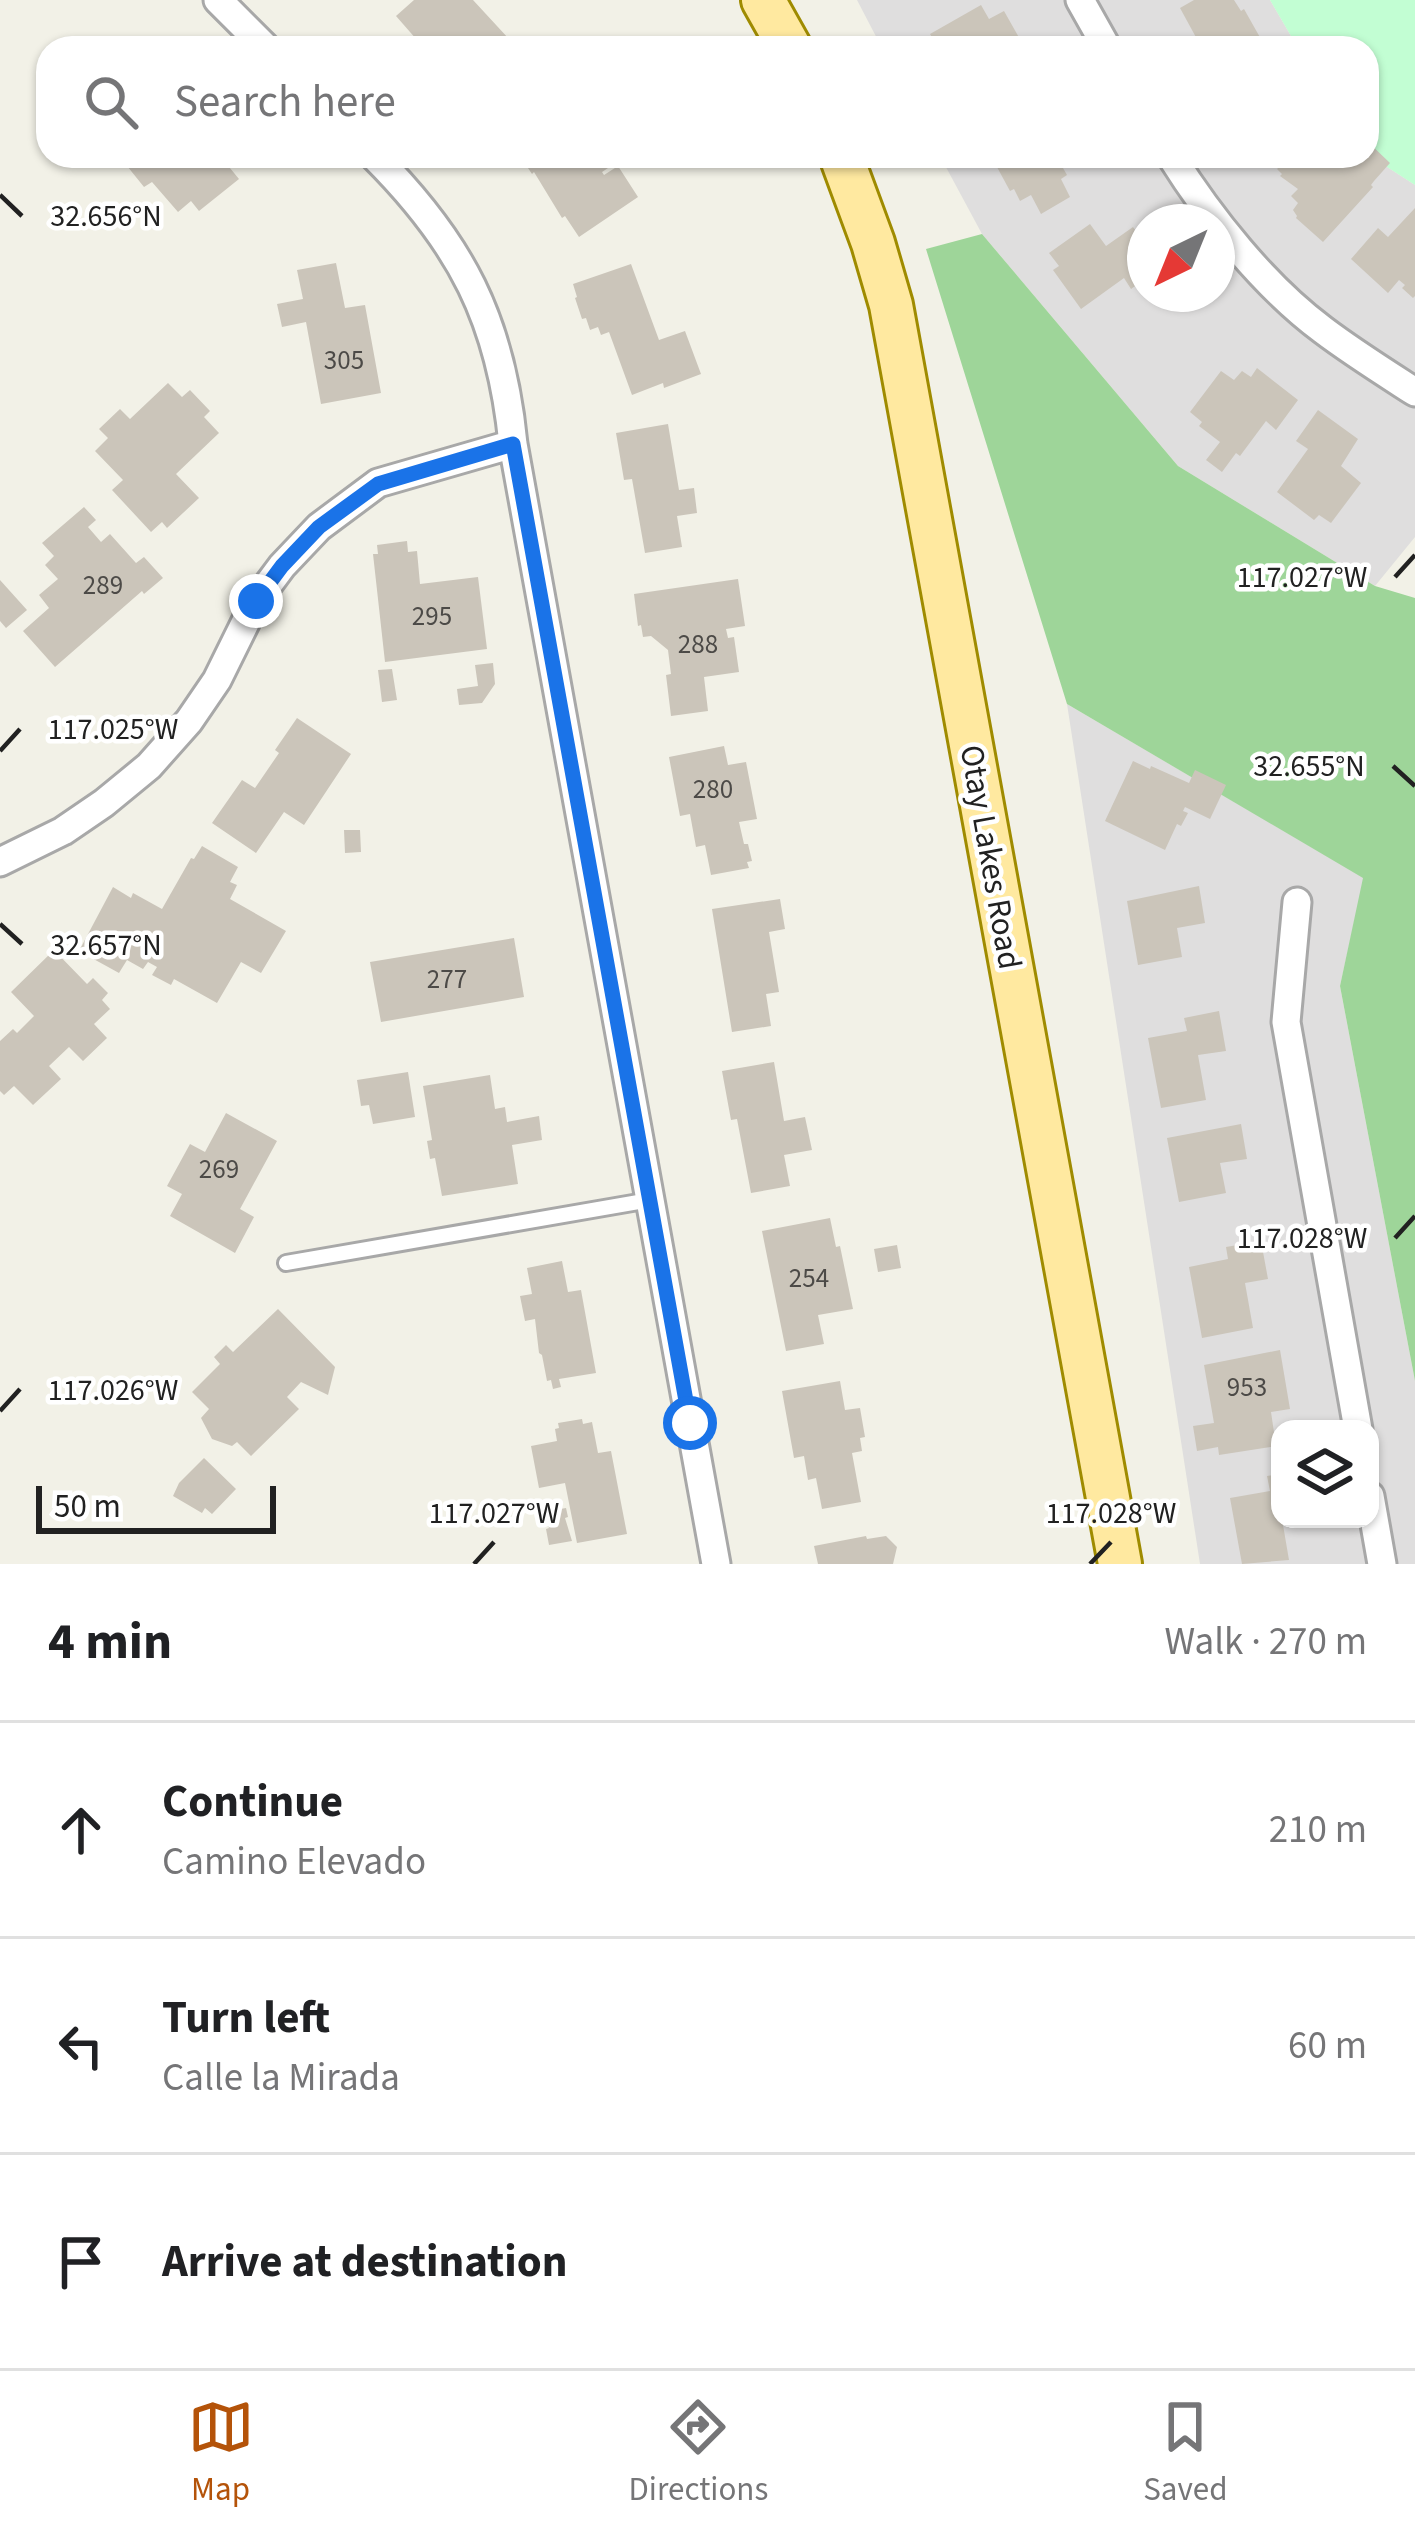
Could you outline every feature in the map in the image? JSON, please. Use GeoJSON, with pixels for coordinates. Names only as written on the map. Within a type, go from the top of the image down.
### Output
{"type":"FeatureCollection","features":[{"type":"Feature","properties":{"kind":"main road"},"geometry":{"type":"LineString","coordinates":[[763,0],[783,36]]}},
{"type":"Feature","properties":{"kind":"main road","name":"Otay Lakes Road"},"geometry":{"type":"LineString","coordinates":[[845,168],[891,305],[1120,1564]]}},
{"type":"Feature","properties":{"kind":"street"},"geometry":{"type":"LineString","coordinates":[[218,0],[254,36]]}},
{"type":"Feature","properties":{"kind":"street"},"geometry":{"type":"LineString","coordinates":[[1080,0],[1100,36]]}},
{"type":"Feature","properties":{"kind":"street"},"geometry":{"type":"LineString","coordinates":[[385,168],[426,211],[471,280],[493,339],[716,1564]]}},
{"type":"Feature","properties":{"kind":"street"},"geometry":{"type":"LineString","coordinates":[[1179,168],[1200,202],[1258,270],[1320,328],[1415,392]]}},
{"type":"Feature","properties":{"kind":"street"},"geometry":{"type":"LineString","coordinates":[[0,862],[63,831],[149,766],[217,680],[256,601],[319,527],[378,484],[513,444]]}},
{"type":"Feature","properties":{"kind":"street"},"geometry":{"type":"LineString","coordinates":[[1297,902],[1286,1022],[1356,1420]]}},
{"type":"Feature","properties":{"kind":"street"},"geometry":{"type":"LineString","coordinates":[[1376,1528],[1382,1564]]}},
{"type":"Feature","properties":{"kind":"lane"},"geometry":{"type":"LineString","coordinates":[[286,1263],[650,1200]]}},
{"type":"Feature","properties":{"kind":"shaded area"},"geometry":{"type":"Polygon","coordinates":[[[857,0],[1270,0],[1291,36],[876,36],[857,0]]]}},
{"type":"Feature","properties":{"kind":"shaded area"},"geometry":{"type":"Polygon","coordinates":[[[1379,162],[1415,185],[1415,537],[1375,586],[1178,466],[982,234],[946,168],[1379,168],[1379,162]]]}},
{"type":"Feature","properties":{"kind":"shaded area"},"geometry":{"type":"Polygon","coordinates":[[[1067,704],[1364,878],[1340,986],[1415,1381],[1415,1564],[1200,1564],[1067,704]]]}},
{"type":"Feature","properties":{"kind":"green space"},"geometry":{"type":"Polygon","coordinates":[[[1270,0],[1415,0],[1415,185],[1379,162],[1379,36],[1291,36],[1270,0]]]}},
{"type":"Feature","properties":{"kind":"green space"},"geometry":{"type":"Polygon","coordinates":[[[982,234],[1178,466],[1375,586],[1415,598],[1415,1381],[1340,986],[1363,878],[1067,704],[926,249],[982,234]]]}},
{"type":"Feature","properties":{"kind":"building"},"geometry":{"type":"Polygon","coordinates":[[[414,0],[473,0],[506,36],[414,36],[396,16],[414,0]]]}},
{"type":"Feature","properties":{"kind":"building"},"geometry":{"type":"Polygon","coordinates":[[[1194,0],[1234,0],[1259,36],[1195,36],[1180,8],[1194,0]]]}},
{"type":"Feature","properties":{"kind":"building"},"geometry":{"type":"Polygon","coordinates":[[[981,5],[989,19],[1004,11],[1018,36],[931,36],[981,5]]]}},
{"type":"Feature","properties":{"kind":"building"},"geometry":{"type":"Polygon","coordinates":[[[1379,152],[1390,163],[1323,242],[1296,218],[1293,210],[1298,203],[1291,196],[1298,189],[1277,169],[1379,168],[1379,152]]]}},
{"type":"Feature","properties":{"kind":"building"},"geometry":{"type":"Polygon","coordinates":[[[129,168],[230,168],[239,179],[199,211],[191,201],[178,212],[152,182],[144,187],[129,168]]]}},
{"type":"Feature","properties":{"kind":"building"},"geometry":{"type":"Polygon","coordinates":[[[528,168],[608,168],[604,175],[619,168],[638,197],[579,237],[528,168]]]}},
{"type":"Feature","properties":{"kind":"building"},"geometry":{"type":"Polygon","coordinates":[[[998,168],[1063,168],[1067,175],[1061,179],[1070,197],[1041,214],[1031,195],[1020,201],[1014,189],[1010,191],[998,168]]]}},
{"type":"Feature","properties":{"kind":"building"},"geometry":{"type":"Polygon","coordinates":[[[1415,208],[1413,298],[1399,280],[1388,293],[1351,259],[1378,228],[1388,237],[1415,208]]]}},
{"type":"Feature","properties":{"kind":"building"},"geometry":{"type":"Polygon","coordinates":[[[1090,224],[1106,246],[1127,231],[1127,283],[1124,278],[1081,309],[1053,270],[1059,266],[1049,253],[1090,224]]]}},
{"type":"Feature","properties":{"kind":"building"},"geometry":{"type":"Polygon","coordinates":[[[336,263],[345,308],[365,305],[381,393],[321,404],[306,322],[282,327],[277,304],[303,299],[297,270],[336,263]]]}},
{"type":"Feature","properties":{"kind":"building"},"geometry":{"type":"Polygon","coordinates":[[[631,264],[659,340],[685,331],[701,374],[632,395],[609,332],[601,335],[598,327],[590,330],[586,318],[582,319],[573,284],[631,264]]]}},
{"type":"Feature","properties":{"kind":"building"},"geometry":{"type":"Polygon","coordinates":[[[1257,368],[1298,400],[1276,430],[1266,421],[1222,472],[1206,460],[1220,442],[1190,412],[1221,371],[1234,380],[1242,371],[1251,377],[1257,368]]]}},
{"type":"Feature","properties":{"kind":"building"},"geometry":{"type":"Polygon","coordinates":[[[168,383],[182,397],[190,390],[210,411],[204,417],[219,433],[176,474],[199,498],[167,528],[162,522],[151,532],[112,490],[123,480],[95,451],[108,438],[99,429],[120,409],[130,419],[168,383]]]}},
{"type":"Feature","properties":{"kind":"building"},"geometry":{"type":"Polygon","coordinates":[[[1318,410],[1358,439],[1341,466],[1361,483],[1331,523],[1319,515],[1314,520],[1277,492],[1308,449],[1296,441],[1318,410]]]}},
{"type":"Feature","properties":{"kind":"building"},"geometry":{"type":"Polygon","coordinates":[[[668,424],[679,490],[694,488],[697,513],[677,516],[682,547],[645,553],[632,479],[624,480],[616,433],[668,424]]]}},
{"type":"Feature","properties":{"kind":"building"},"geometry":{"type":"Polygon","coordinates":[[[84,507],[96,520],[88,527],[101,542],[110,534],[136,563],[144,557],[163,578],[55,667],[23,631],[49,608],[39,595],[58,579],[45,565],[54,556],[42,543],[84,507]]]}},
{"type":"Feature","properties":{"kind":"building"},"geometry":{"type":"Polygon","coordinates":[[[407,541],[408,552],[417,551],[420,584],[478,577],[487,649],[385,662],[373,554],[378,554],[377,545],[407,541]]]}},
{"type":"Feature","properties":{"kind":"building"},"geometry":{"type":"Polygon","coordinates":[[[738,579],[745,626],[726,629],[728,638],[734,637],[739,672],[704,677],[708,711],[671,716],[668,650],[651,636],[643,637],[634,594],[738,579]]]}},
{"type":"Feature","properties":{"kind":"building"},"geometry":{"type":"Polygon","coordinates":[[[0,580],[27,610],[6,628],[0,621],[0,580]]]}},
{"type":"Feature","properties":{"kind":"building"},"geometry":{"type":"Polygon","coordinates":[[[493,663],[495,684],[482,703],[459,705],[457,689],[478,686],[475,665],[493,663]]]}},
{"type":"Feature","properties":{"kind":"building"},"geometry":{"type":"Polygon","coordinates":[[[392,669],[397,700],[382,702],[378,670],[392,669]]]}},
{"type":"Feature","properties":{"kind":"building"},"geometry":{"type":"Polygon","coordinates":[[[297,718],[351,754],[304,825],[284,812],[256,853],[212,823],[242,780],[255,788],[297,718]]]}},
{"type":"Feature","properties":{"kind":"building"},"geometry":{"type":"Polygon","coordinates":[[[724,746],[728,765],[746,762],[757,819],[739,822],[752,861],[747,862],[749,868],[711,875],[705,845],[696,847],[690,814],[680,816],[669,757],[724,746]]]}},
{"type":"Feature","properties":{"kind":"building"},"geometry":{"type":"Polygon","coordinates":[[[1133,761],[1189,783],[1195,770],[1226,785],[1210,819],[1185,807],[1188,813],[1165,850],[1105,821],[1133,761]]]}},
{"type":"Feature","properties":{"kind":"building"},"geometry":{"type":"Polygon","coordinates":[[[344,830],[360,830],[361,852],[345,853],[344,830]]]}},
{"type":"Feature","properties":{"kind":"building"},"geometry":{"type":"Polygon","coordinates":[[[202,846],[238,867],[230,882],[237,885],[230,899],[286,931],[261,973],[241,962],[217,1003],[174,979],[171,985],[152,975],[157,967],[148,962],[143,969],[127,960],[119,973],[79,951],[113,887],[162,909],[202,846]]]}},
{"type":"Feature","properties":{"kind":"building"},"geometry":{"type":"Polygon","coordinates":[[[1199,886],[1205,923],[1177,928],[1182,957],[1138,965],[1127,901],[1199,886]]]}},
{"type":"Feature","properties":{"kind":"building"},"geometry":{"type":"Polygon","coordinates":[[[780,899],[785,929],[769,932],[779,992],[766,994],[771,1026],[732,1032],[712,909],[780,899]]]}},
{"type":"Feature","properties":{"kind":"building"},"geometry":{"type":"Polygon","coordinates":[[[514,938],[524,997],[381,1022],[370,962],[514,938]]]}},
{"type":"Feature","properties":{"kind":"building"},"geometry":{"type":"Polygon","coordinates":[[[54,950],[87,984],[93,978],[108,993],[102,1000],[110,1009],[94,1024],[107,1038],[83,1061],[69,1047],[49,1066],[61,1079],[33,1105],[14,1086],[4,1095],[0,1091],[0,1041],[13,1029],[17,1033],[34,1016],[11,992],[54,950]]]}},
{"type":"Feature","properties":{"kind":"building"},"geometry":{"type":"Polygon","coordinates":[[[1219,1011],[1226,1051],[1198,1055],[1206,1100],[1161,1108],[1148,1038],[1187,1031],[1184,1018],[1219,1011]]]}},
{"type":"Feature","properties":{"kind":"building"},"geometry":{"type":"Polygon","coordinates":[[[774,1062],[784,1121],[805,1117],[812,1150],[784,1155],[790,1186],[751,1193],[722,1071],[774,1062]]]}},
{"type":"Feature","properties":{"kind":"building"},"geometry":{"type":"Polygon","coordinates":[[[408,1072],[415,1117],[373,1124],[369,1105],[361,1106],[357,1080],[408,1072]]]}},
{"type":"Feature","properties":{"kind":"building"},"geometry":{"type":"Polygon","coordinates":[[[490,1075],[495,1109],[505,1107],[507,1122],[539,1116],[542,1140],[512,1145],[518,1184],[442,1196],[435,1158],[430,1159],[427,1141],[432,1140],[423,1086],[490,1075]]]}},
{"type":"Feature","properties":{"kind":"building"},"geometry":{"type":"Polygon","coordinates":[[[226,1113],[277,1141],[240,1209],[254,1217],[235,1253],[170,1216],[182,1194],[167,1186],[190,1144],[205,1152],[226,1113]]]}},
{"type":"Feature","properties":{"kind":"building"},"geometry":{"type":"Polygon","coordinates":[[[1241,1124],[1247,1159],[1220,1163],[1226,1193],[1179,1202],[1167,1138],[1241,1124]]]}},
{"type":"Feature","properties":{"kind":"building"},"geometry":{"type":"Polygon","coordinates":[[[830,1218],[853,1309],[818,1315],[824,1344],[786,1351],[762,1231],[830,1218]]]}},
{"type":"Feature","properties":{"kind":"building"},"geometry":{"type":"Polygon","coordinates":[[[1261,1241],[1268,1279],[1245,1283],[1253,1328],[1202,1338],[1189,1267],[1228,1259],[1226,1247],[1261,1241]]]}},
{"type":"Feature","properties":{"kind":"building"},"geometry":{"type":"Polygon","coordinates":[[[897,1245],[901,1268],[878,1272],[874,1249],[897,1245]]]}},
{"type":"Feature","properties":{"kind":"building"},"geometry":{"type":"Polygon","coordinates":[[[562,1261],[568,1292],[581,1290],[596,1373],[559,1379],[561,1387],[553,1389],[539,1353],[535,1319],[525,1321],[520,1296],[532,1294],[527,1268],[562,1261]]]}},
{"type":"Feature","properties":{"kind":"building"},"geometry":{"type":"Polygon","coordinates":[[[278,1309],[335,1367],[328,1395],[301,1382],[287,1397],[299,1409],[251,1456],[237,1442],[232,1446],[212,1439],[201,1418],[209,1409],[192,1392],[220,1364],[214,1357],[226,1345],[233,1352],[278,1309]]]}},
{"type":"Feature","properties":{"kind":"building"},"geometry":{"type":"Polygon","coordinates":[[[1280,1350],[1290,1409],[1271,1412],[1271,1447],[1219,1455],[1218,1447],[1197,1451],[1193,1426],[1214,1423],[1204,1365],[1280,1350]]]}},
{"type":"Feature","properties":{"kind":"building"},"geometry":{"type":"Polygon","coordinates":[[[840,1381],[845,1410],[860,1408],[865,1437],[860,1438],[862,1451],[852,1453],[861,1502],[822,1509],[816,1478],[808,1480],[804,1456],[794,1458],[782,1391],[840,1381]]]}},
{"type":"Feature","properties":{"kind":"building"},"geometry":{"type":"Polygon","coordinates":[[[582,1419],[583,1424],[592,1422],[598,1453],[611,1451],[627,1534],[577,1543],[565,1483],[539,1488],[531,1446],[557,1441],[558,1423],[582,1419]]]}},
{"type":"Feature","properties":{"kind":"building"},"geometry":{"type":"Polygon","coordinates":[[[204,1458],[236,1489],[212,1514],[173,1496],[204,1458]]]}},
{"type":"Feature","properties":{"kind":"building"},"geometry":{"type":"Polygon","coordinates":[[[1271,1475],[1271,1528],[1284,1528],[1289,1560],[1242,1564],[1230,1498],[1270,1491],[1267,1476],[1271,1475]]]}},
{"type":"Feature","properties":{"kind":"building"},"geometry":{"type":"Polygon","coordinates":[[[566,1508],[572,1541],[549,1545],[543,1512],[566,1508]]]}},
{"type":"Feature","properties":{"kind":"building"},"geometry":{"type":"Polygon","coordinates":[[[886,1536],[897,1547],[893,1564],[818,1564],[814,1546],[886,1536]]]}},
{"type":"Feature","properties":{"kind":"route"},"geometry":{"type":"LineString","coordinates":[[256,601],[319,527],[378,484],[513,444],[690,1423]]}}]}
